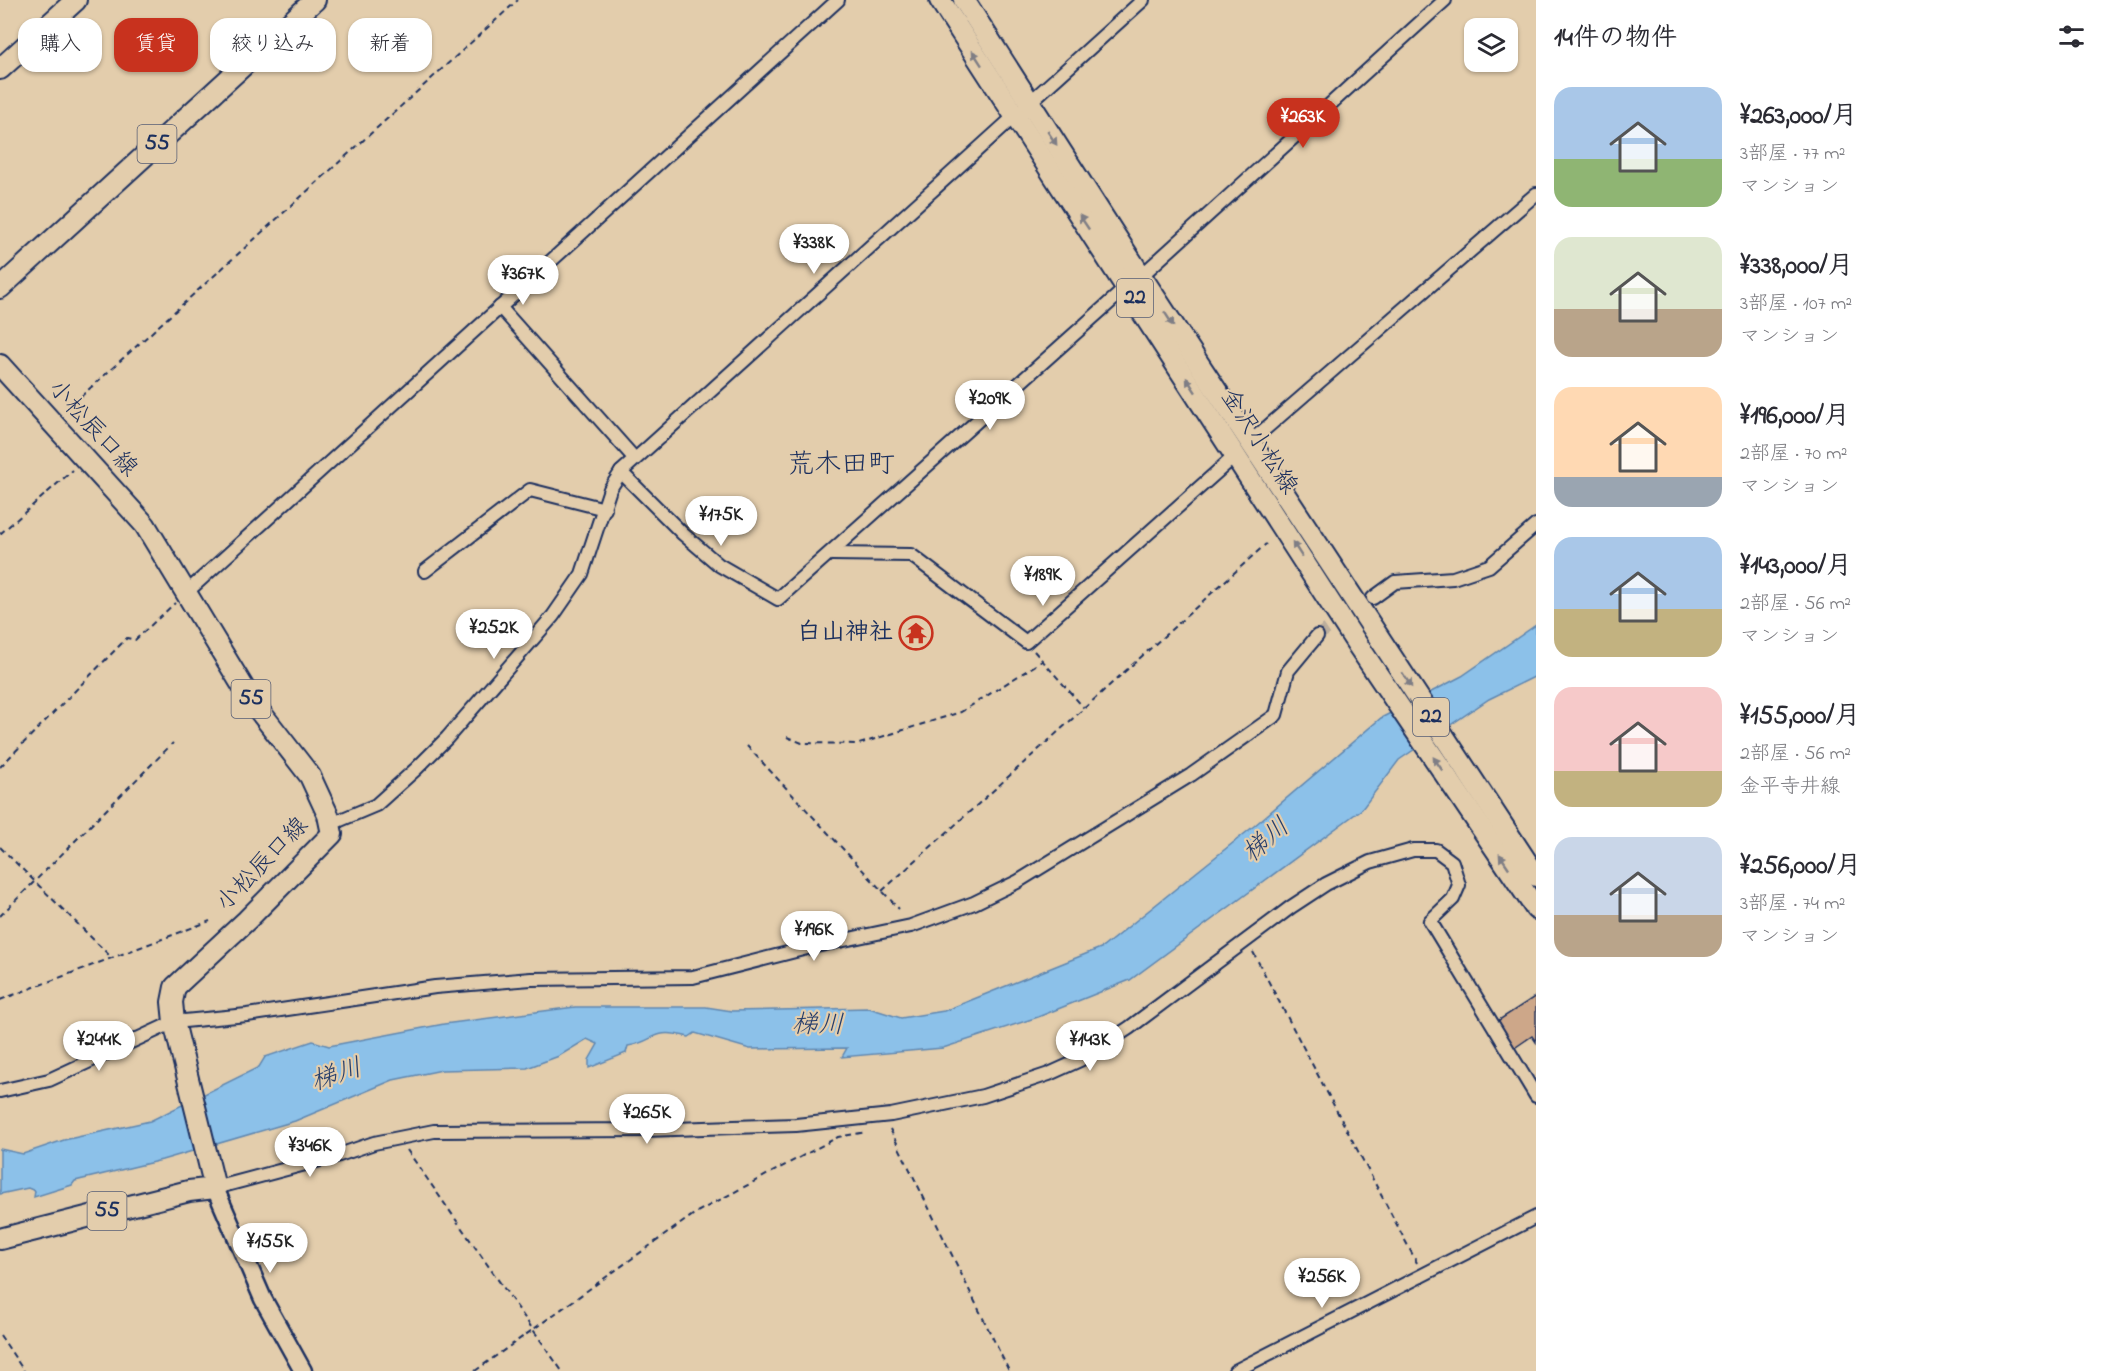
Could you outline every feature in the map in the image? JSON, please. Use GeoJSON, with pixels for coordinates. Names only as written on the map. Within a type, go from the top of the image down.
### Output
{"type":"FeatureCollection","features":[{"type":"Feature","properties":{"kind":"main road"},"geometry":{"type":"LineString","coordinates":[[0,69],[76,0]]}},
{"type":"Feature","properties":{"kind":"main road","name":"55"},"geometry":{"type":"LineString","coordinates":[[0,288],[315,0]]}},
{"type":"Feature","properties":{"kind":"main road","name":"金沢小松線"},"geometry":{"type":"LineString","coordinates":[[940,0],[1022,109],[1243,449],[1328,598],[1359,647],[1479,807],[1536,876]]}},
{"type":"Feature","properties":{"kind":"main road","name":"金沢小松線"},"geometry":{"type":"LineString","coordinates":[[964,0],[1022,109]]}},
{"type":"Feature","properties":{"kind":"main road","name":"小松辰口線"},"geometry":{"type":"LineString","coordinates":[[0,365],[84,460],[146,525],[188,591],[204,624],[251,700],[310,776],[319,791],[331,824],[332,834],[327,841],[175,987],[172,1002],[175,1025],[214,1184]]}},
{"type":"Feature","properties":{"kind":"main road","name":"金沢小松線"},"geometry":{"type":"LineString","coordinates":[[1243,449],[1345,586],[1375,632],[1479,807],[1536,909]]}},
{"type":"Feature","properties":{"kind":"main road"},"geometry":{"type":"LineString","coordinates":[[214,1184],[263,1299],[303,1371]]}},
{"type":"Feature","properties":{"kind":"main road","name":"55"},"geometry":{"type":"LineString","coordinates":[[0,1239],[214,1184]]}},
{"type":"Feature","properties":{"kind":"street"},"geometry":{"type":"LineString","coordinates":[[188,591],[838,0]]}},
{"type":"Feature","properties":{"kind":"street"},"geometry":{"type":"LineString","coordinates":[[331,824],[376,805],[447,738],[553,616],[582,574],[610,489],[621,472],[1143,0]]}},
{"type":"Feature","properties":{"kind":"street"},"geometry":{"type":"LineString","coordinates":[[621,472],[683,534],[719,565],[778,599],[832,554],[1445,0]]}},
{"type":"Feature","properties":{"kind":"street"},"geometry":{"type":"LineString","coordinates":[[832,554],[911,555],[1026,642],[1536,194]]}},
{"type":"Feature","properties":{"kind":"street"},"geometry":{"type":"LineString","coordinates":[[500,307],[635,459]]}},
{"type":"Feature","properties":{"kind":"street"},"geometry":{"type":"LineString","coordinates":[[425,571],[530,490],[605,509]]}},
{"type":"Feature","properties":{"kind":"street"},"geometry":{"type":"LineString","coordinates":[[1373,598],[1395,582],[1453,578],[1489,566],[1536,525]]}},
{"type":"Feature","properties":{"kind":"street"},"geometry":{"type":"LineString","coordinates":[[0,1091],[49,1080],[175,1025],[459,985],[531,979],[693,977],[811,947],[911,926],[974,903],[1017,882],[1191,775],[1276,715],[1288,671],[1317,636]]}},
{"type":"Feature","properties":{"kind":"street"},"geometry":{"type":"LineString","coordinates":[[214,1184],[434,1131],[645,1130],[796,1125],[891,1114],[983,1096],[1049,1074],[1080,1060],[1129,1028],[1246,939],[1326,884],[1370,862],[1413,850],[1436,850],[1452,862],[1459,885],[1453,899],[1430,921],[1536,1096]]}},
{"type":"Feature","properties":{"kind":"street"},"geometry":{"type":"LineString","coordinates":[[1235,1371],[1536,1217]]}},
{"type":"Feature","properties":{"kind":"path"},"geometry":{"type":"LineString","coordinates":[[51,423],[518,0]]}},
{"type":"Feature","properties":{"kind":"path"},"geometry":{"type":"LineString","coordinates":[[0,534],[84,460]]}},
{"type":"Feature","properties":{"kind":"path"},"geometry":{"type":"LineString","coordinates":[[882,891],[1266,544]]}},
{"type":"Feature","properties":{"kind":"path"},"geometry":{"type":"LineString","coordinates":[[0,767],[127,638],[135,640],[188,591]]}},
{"type":"Feature","properties":{"kind":"path"},"geometry":{"type":"LineString","coordinates":[[1026,642],[1084,708]]}},
{"type":"Feature","properties":{"kind":"path"},"geometry":{"type":"LineString","coordinates":[[787,737],[802,742],[859,744],[961,712],[1042,661]]}},
{"type":"Feature","properties":{"kind":"path"},"geometry":{"type":"LineString","coordinates":[[0,916],[173,743]]}},
{"type":"Feature","properties":{"kind":"path"},"geometry":{"type":"LineString","coordinates":[[747,746],[899,909]]}},
{"type":"Feature","properties":{"kind":"path"},"geometry":{"type":"LineString","coordinates":[[0,847],[112,958]]}},
{"type":"Feature","properties":{"kind":"path"},"geometry":{"type":"LineString","coordinates":[[0,1000],[210,921]]}},
{"type":"Feature","properties":{"kind":"path"},"geometry":{"type":"LineString","coordinates":[[1246,939],[1423,1275]]}},
{"type":"Feature","properties":{"kind":"path"},"geometry":{"type":"LineString","coordinates":[[889,1128],[1009,1371]]}},
{"type":"Feature","properties":{"kind":"path"},"geometry":{"type":"LineString","coordinates":[[475,1371],[697,1212],[838,1137],[868,1132]]}},
{"type":"Feature","properties":{"kind":"path"},"geometry":{"type":"LineString","coordinates":[[398,1138],[561,1371]]}},
{"type":"Feature","properties":{"kind":"path"},"geometry":{"type":"LineString","coordinates":[[0,1335],[24,1371]]}},
{"type":"Feature","properties":{"kind":"water","name":"梯川"},"geometry":{"type":"Polygon","coordinates":[[[1536,625],[1536,676],[1489,699],[1399,760],[1362,809],[1130,980],[1038,1017],[943,1048],[842,1057],[847,1048],[750,1049],[695,1033],[689,1037],[667,1033],[628,1046],[626,1053],[589,1068],[589,1060],[598,1044],[587,1039],[559,1056],[527,1068],[442,1070],[393,1080],[295,1121],[162,1160],[75,1181],[72,1185],[34,1197],[35,1191],[28,1188],[0,1194],[0,1149],[23,1154],[64,1140],[150,1121],[259,1067],[265,1057],[313,1041],[329,1046],[444,1024],[575,1007],[706,1007],[732,1011],[869,1008],[901,1018],[944,1011],[1103,947],[1254,826],[1381,718],[1462,676],[1536,625]]]}},
{"type":"Feature","properties":{"kind":"building"},"geometry":{"type":"Polygon","coordinates":[[[1536,996],[1536,1042],[1532,1036],[1513,1049],[1496,1022],[1536,996]]]}},
{"type":"Feature","properties":{"kind":"tunnel"},"geometry":{"type":"LineString","coordinates":[[1317,636],[1345,617]]}},
{"type":"Feature","properties":{"kind":"place","name":"白山神社"},"geometry":{"type":"Point","coordinates":[916,633]}},
{"type":"Feature","properties":{"kind":"district","name":"荒木田町"},"geometry":{"type":"Point","coordinates":[841,465]}}]}
